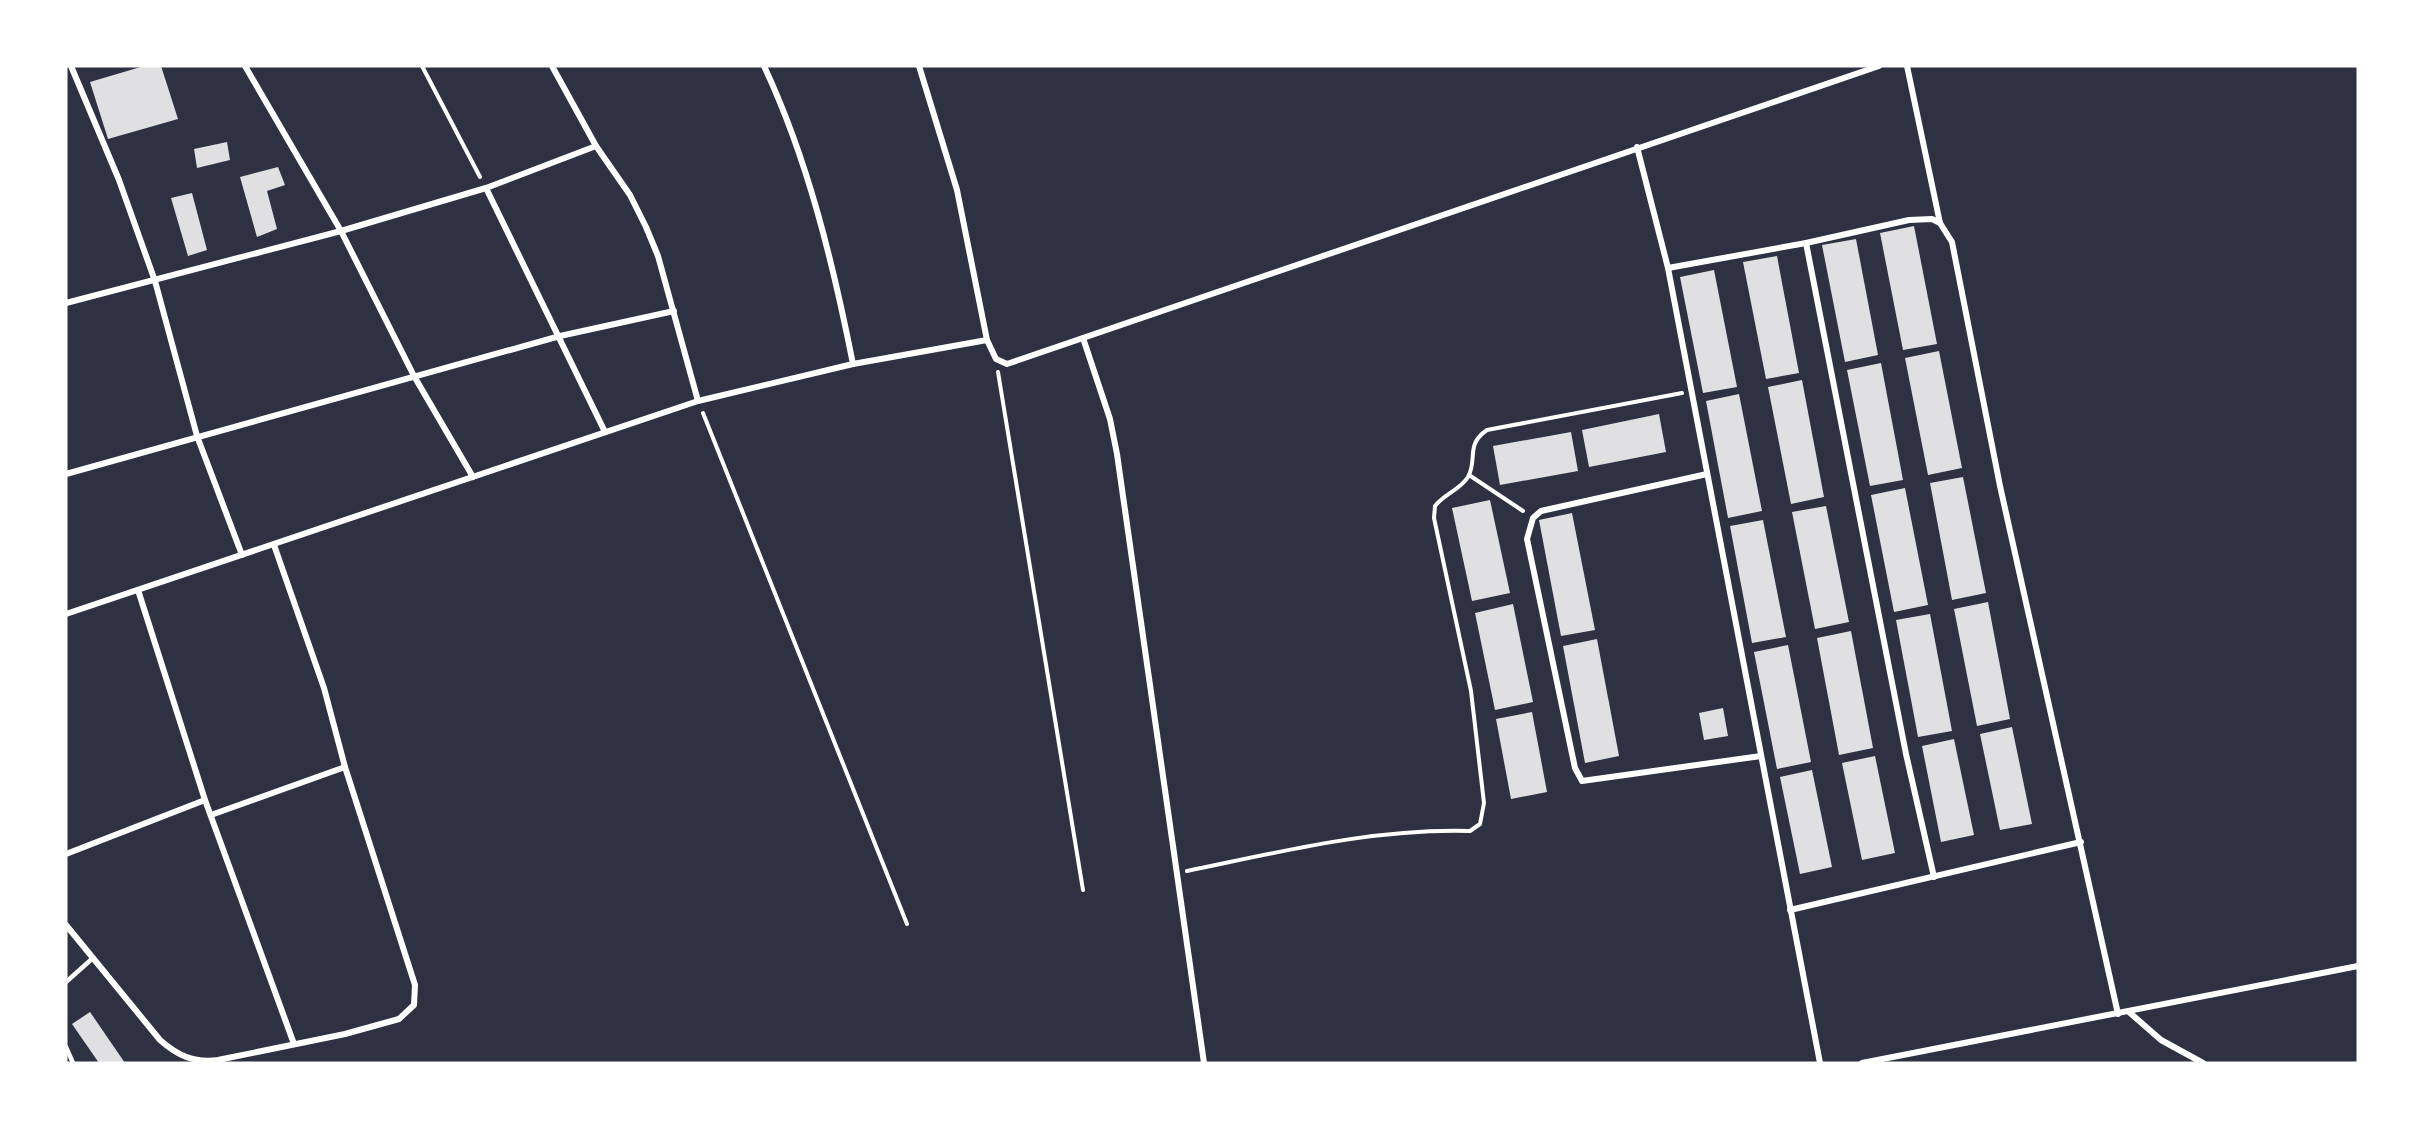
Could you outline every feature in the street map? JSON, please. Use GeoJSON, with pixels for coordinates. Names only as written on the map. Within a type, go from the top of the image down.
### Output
{"type":"FeatureCollection","features":[{"type":"Feature","properties":{"kind":"street"},"geometry":{"type":"LineString","coordinates":[[71,66],[119,180],[155,281],[197,436],[242,555]]}},
{"type":"Feature","properties":{"kind":"street"},"geometry":{"type":"LineString","coordinates":[[246,66],[341,231],[414,376],[473,477]]}},
{"type":"Feature","properties":{"kind":"street"},"geometry":{"type":"LineString","coordinates":[[552,66],[596,146],[630,195],[646,227],[674,311],[698,401]]}},
{"type":"Feature","properties":{"kind":"street"},"geometry":{"type":"LineString","coordinates":[[558,75],[560,66]]}},
{"type":"Feature","properties":{"kind":"street"},"geometry":{"type":"LineString","coordinates":[[764,66],[802,161],[837,282],[853,364]]}},
{"type":"Feature","properties":{"kind":"street"},"geometry":{"type":"LineString","coordinates":[[919,66],[957,190],[987,340],[1001,364],[1009,364],[1284,271],[1637,147],[1879,66]]}},
{"type":"Feature","properties":{"kind":"street"},"geometry":{"type":"LineString","coordinates":[[1907,66],[1940,223],[1952,242],[2000,486],[2118,1014]]}},
{"type":"Feature","properties":{"kind":"street"},"geometry":{"type":"LineString","coordinates":[[66,303],[341,231],[486,188],[596,146]]}},
{"type":"Feature","properties":{"kind":"street"},"geometry":{"type":"LineString","coordinates":[[1637,147],[1668,268],[1820,1063]]}},
{"type":"Feature","properties":{"kind":"street"},"geometry":{"type":"LineString","coordinates":[[486,188],[560,336],[604,432]]}},
{"type":"Feature","properties":{"kind":"street"},"geometry":{"type":"LineString","coordinates":[[1668,268],[1806,243],[1909,220],[1932,219],[1940,223]]}},
{"type":"Feature","properties":{"kind":"street"},"geometry":{"type":"LineString","coordinates":[[1806,243],[1906,754],[1934,877]]}},
{"type":"Feature","properties":{"kind":"street"},"geometry":{"type":"LineString","coordinates":[[66,474],[560,336],[674,311]]}},
{"type":"Feature","properties":{"kind":"street"},"geometry":{"type":"LineString","coordinates":[[1083,338],[1110,419],[1117,454],[1204,1063]]}},
{"type":"Feature","properties":{"kind":"street"},"geometry":{"type":"LineString","coordinates":[[66,614],[698,401],[853,364],[987,340]]}},
{"type":"Feature","properties":{"kind":"street"},"geometry":{"type":"LineString","coordinates":[[1707,474],[1541,511],[1533,518],[1527,539],[1578,777],[1588,782],[1761,756]]}},
{"type":"Feature","properties":{"kind":"street"},"geometry":{"type":"LineString","coordinates":[[66,925],[160,1040],[175,1053],[205,1062],[399,1019],[414,1005],[415,986],[345,767],[324,688],[274,545]]}},
{"type":"Feature","properties":{"kind":"street"},"geometry":{"type":"LineString","coordinates":[[138,590],[205,800],[294,1044]]}},
{"type":"Feature","properties":{"kind":"street"},"geometry":{"type":"LineString","coordinates":[[211,815],[345,767]]}},
{"type":"Feature","properties":{"kind":"street"},"geometry":{"type":"LineString","coordinates":[[66,854],[205,800]]}},
{"type":"Feature","properties":{"kind":"street"},"geometry":{"type":"LineString","coordinates":[[1791,910],[2081,842]]}},
{"type":"Feature","properties":{"kind":"street"},"geometry":{"type":"LineString","coordinates":[[1862,1063],[2358,966]]}},
{"type":"Feature","properties":{"kind":"street"},"geometry":{"type":"LineString","coordinates":[[2129,1012],[2161,1040],[2203,1063]]}},
{"type":"Feature","properties":{"kind":"lane"},"geometry":{"type":"LineString","coordinates":[[66,982],[93,958]]}},
{"type":"Feature","properties":{"kind":"lane"},"geometry":{"type":"LineString","coordinates":[[66,1047],[73,1063]]}},
{"type":"Feature","properties":{"kind":"path"},"geometry":{"type":"LineString","coordinates":[[422,66],[486,188]]}},
{"type":"Feature","properties":{"kind":"path"},"geometry":{"type":"LineString","coordinates":[[996,359],[1083,890]]}},
{"type":"Feature","properties":{"kind":"path"},"geometry":{"type":"LineString","coordinates":[[1177,873],[1334,841],[1388,834],[1470,831],[1480,824],[1484,803],[1470,691],[1433,514],[1438,501],[1457,489],[1469,475],[1474,444],[1487,430],[1690,392]]}},
{"type":"Feature","properties":{"kind":"path"},"geometry":{"type":"LineString","coordinates":[[698,401],[907,924]]}},
{"type":"Feature","properties":{"kind":"path"},"geometry":{"type":"LineString","coordinates":[[1469,475],[1533,518]]}},
{"type":"Feature","properties":{"kind":"building"},"geometry":{"type":"Polygon","coordinates":[[[144,66],[161,66],[178,119],[108,139],[90,82],[144,66]]]}},
{"type":"Feature","properties":{"kind":"building"},"geometry":{"type":"Polygon","coordinates":[[[227,142],[230,160],[197,168],[194,149],[227,142]]]}},
{"type":"Feature","properties":{"kind":"building"},"geometry":{"type":"Polygon","coordinates":[[[278,167],[285,185],[267,191],[277,229],[257,237],[240,177],[278,167]]]}},
{"type":"Feature","properties":{"kind":"building"},"geometry":{"type":"Polygon","coordinates":[[[192,193],[207,250],[188,256],[171,198],[192,193]]]}},
{"type":"Feature","properties":{"kind":"building"},"geometry":{"type":"Polygon","coordinates":[[[1914,226],[1937,344],[1903,350],[1880,233],[1914,226]]]}},
{"type":"Feature","properties":{"kind":"building"},"geometry":{"type":"Polygon","coordinates":[[[1856,239],[1878,355],[1845,362],[1822,245],[1856,239]]]}},
{"type":"Feature","properties":{"kind":"building"},"geometry":{"type":"Polygon","coordinates":[[[1777,256],[1799,373],[1766,379],[1743,262],[1777,256]]]}},
{"type":"Feature","properties":{"kind":"building"},"geometry":{"type":"Polygon","coordinates":[[[1714,270],[1737,387],[1703,393],[1680,277],[1714,270]]]}},
{"type":"Feature","properties":{"kind":"building"},"geometry":{"type":"Polygon","coordinates":[[[1939,351],[1962,468],[1928,475],[1905,358],[1939,351]]]}},
{"type":"Feature","properties":{"kind":"building"},"geometry":{"type":"Polygon","coordinates":[[[1881,363],[1903,480],[1870,486],[1847,370],[1881,363]]]}},
{"type":"Feature","properties":{"kind":"building"},"geometry":{"type":"Polygon","coordinates":[[[1802,380],[1824,497],[1791,504],[1768,387],[1802,380]]]}},
{"type":"Feature","properties":{"kind":"building"},"geometry":{"type":"Polygon","coordinates":[[[1739,394],[1762,511],[1728,518],[1706,401],[1739,394]]]}},
{"type":"Feature","properties":{"kind":"building"},"geometry":{"type":"Polygon","coordinates":[[[1659,414],[1666,452],[1589,467],[1582,430],[1659,414]]]}},
{"type":"Feature","properties":{"kind":"building"},"geometry":{"type":"Polygon","coordinates":[[[1571,432],[1578,471],[1500,485],[1493,446],[1571,432]]]}},
{"type":"Feature","properties":{"kind":"building"},"geometry":{"type":"Polygon","coordinates":[[[1963,477],[1986,593],[1952,600],[1930,483],[1963,477]]]}},
{"type":"Feature","properties":{"kind":"building"},"geometry":{"type":"Polygon","coordinates":[[[1905,488],[1928,605],[1894,612],[1871,495],[1905,488]]]}},
{"type":"Feature","properties":{"kind":"building"},"geometry":{"type":"Polygon","coordinates":[[[1490,500],[1510,593],[1472,601],[1452,508],[1490,500]]]}},
{"type":"Feature","properties":{"kind":"building"},"geometry":{"type":"Polygon","coordinates":[[[1826,506],[1849,622],[1815,629],[1792,512],[1826,506]]]}},
{"type":"Feature","properties":{"kind":"building"},"geometry":{"type":"Polygon","coordinates":[[[1572,513],[1595,630],[1561,636],[1539,520],[1572,513]]]}},
{"type":"Feature","properties":{"kind":"building"},"geometry":{"type":"Polygon","coordinates":[[[1763,520],[1786,637],[1752,643],[1730,526],[1763,520]]]}},
{"type":"Feature","properties":{"kind":"building"},"geometry":{"type":"Polygon","coordinates":[[[1988,602],[2010,719],[1977,726],[1954,609],[1988,602]]]}},
{"type":"Feature","properties":{"kind":"building"},"geometry":{"type":"Polygon","coordinates":[[[1513,604],[1533,702],[1495,710],[1475,613],[1513,604]]]}},
{"type":"Feature","properties":{"kind":"building"},"geometry":{"type":"Polygon","coordinates":[[[1930,614],[1952,731],[1918,737],[1896,620],[1930,614]]]}},
{"type":"Feature","properties":{"kind":"building"},"geometry":{"type":"Polygon","coordinates":[[[1851,631],[1873,748],[1839,755],[1817,638],[1851,631]]]}},
{"type":"Feature","properties":{"kind":"building"},"geometry":{"type":"Polygon","coordinates":[[[1597,639],[1619,756],[1585,763],[1563,646],[1597,639]]]}},
{"type":"Feature","properties":{"kind":"building"},"geometry":{"type":"Polygon","coordinates":[[[1788,645],[1811,762],[1777,769],[1754,652],[1788,645]]]}},
{"type":"Feature","properties":{"kind":"building"},"geometry":{"type":"Polygon","coordinates":[[[1723,708],[1728,736],[1704,740],[1699,713],[1723,708]]]}},
{"type":"Feature","properties":{"kind":"building"},"geometry":{"type":"Polygon","coordinates":[[[1532,712],[1547,792],[1511,799],[1496,719],[1532,712]]]}},
{"type":"Feature","properties":{"kind":"building"},"geometry":{"type":"Polygon","coordinates":[[[2012,727],[2032,824],[2000,830],[1980,734],[2012,727]]]}},
{"type":"Feature","properties":{"kind":"building"},"geometry":{"type":"Polygon","coordinates":[[[1954,739],[1974,835],[1941,842],[1922,746],[1954,739]]]}},
{"type":"Feature","properties":{"kind":"building"},"geometry":{"type":"Polygon","coordinates":[[[1875,756],[1895,853],[1862,860],[1842,763],[1875,756]]]}},
{"type":"Feature","properties":{"kind":"building"},"geometry":{"type":"Polygon","coordinates":[[[1812,770],[1832,867],[1800,874],[1780,777],[1812,770]]]}},
{"type":"Feature","properties":{"kind":"building"},"geometry":{"type":"Polygon","coordinates":[[[90,1012],[125,1063],[99,1063],[72,1024],[90,1012]]]}}]}
